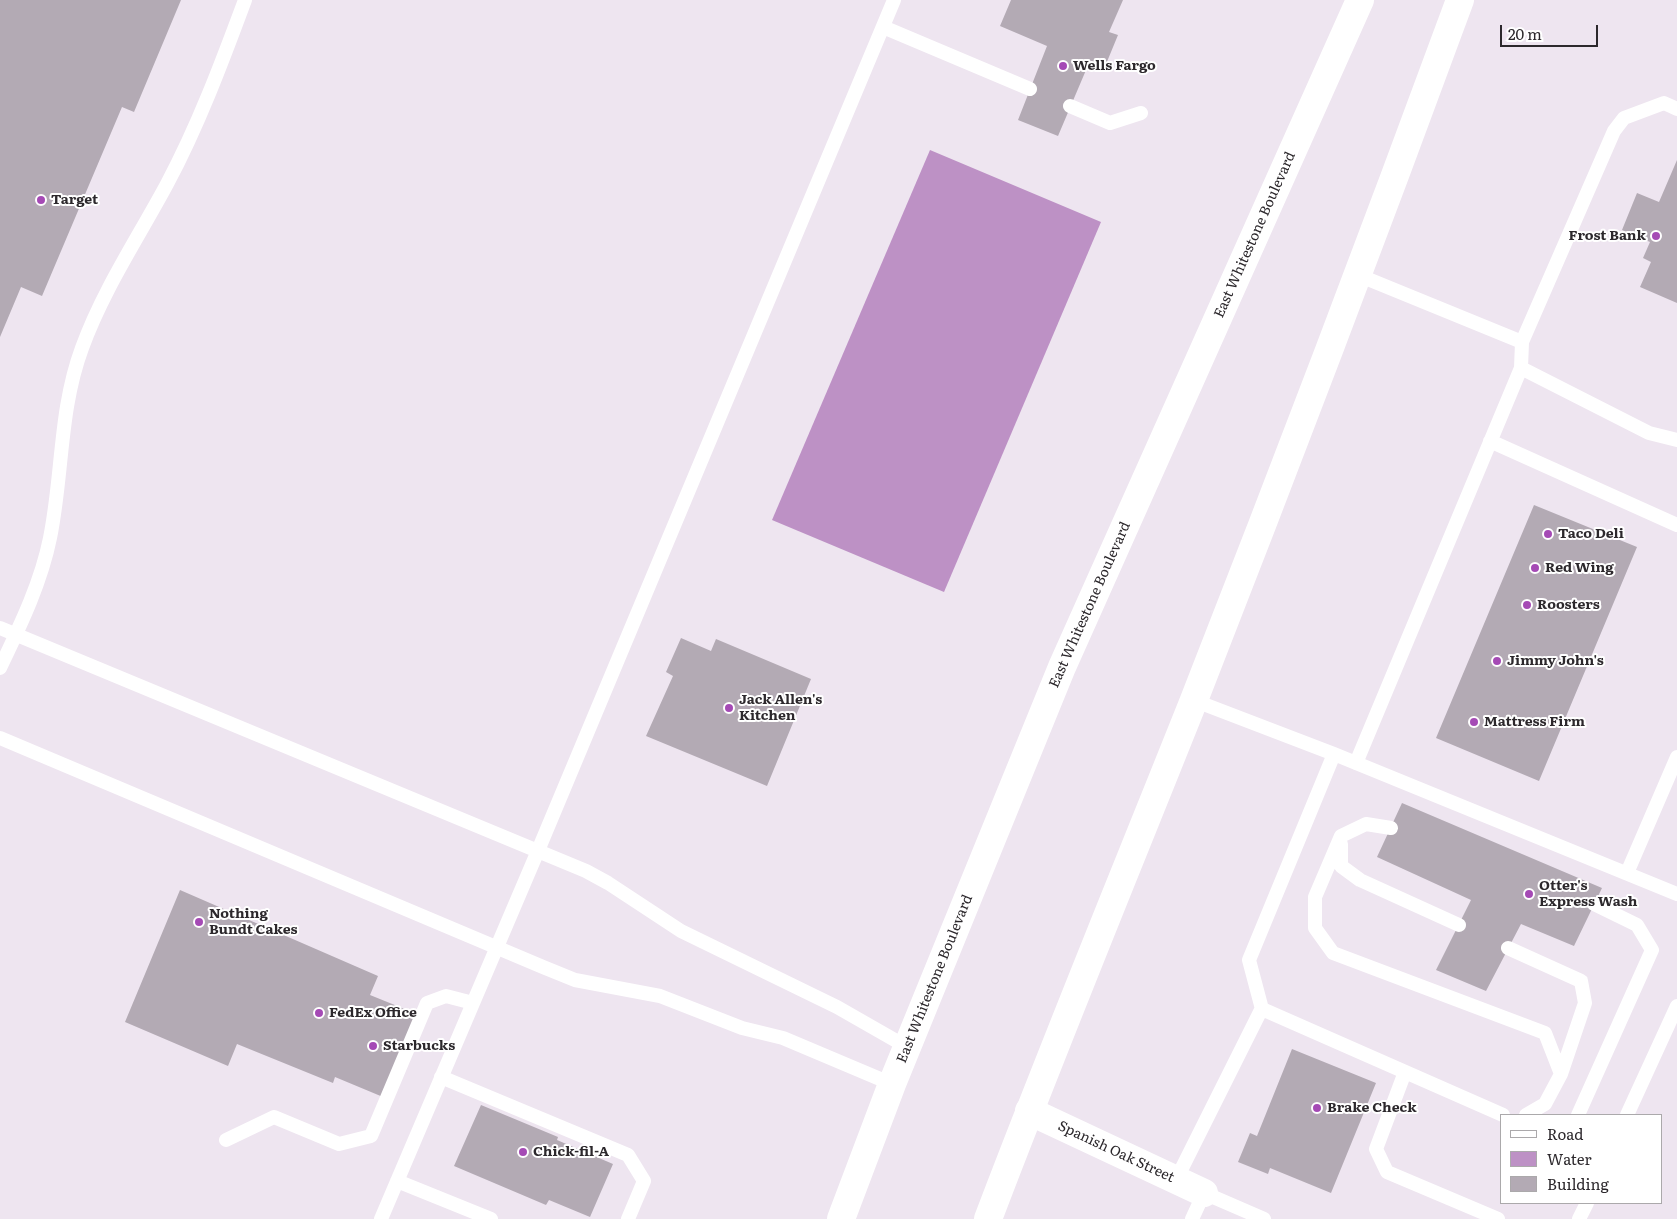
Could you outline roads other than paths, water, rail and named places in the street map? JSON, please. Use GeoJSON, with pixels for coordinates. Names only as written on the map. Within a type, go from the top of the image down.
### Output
{"type":"FeatureCollection","features":[{"type":"Feature","properties":{"kind":"main road","name":"East Whitestone Boulevard"},"geometry":{"type":"LineString","coordinates":[[841,1219],[892,1084],[1062,667],[1360,0]]}},
{"type":"Feature","properties":{"kind":"main road"},"geometry":{"type":"LineString","coordinates":[[988,1219],[1358,275],[1460,0]]}},
{"type":"Feature","properties":{"kind":"main road","name":"Spanish Oak Street"},"geometry":{"type":"LineString","coordinates":[[1029,1111],[1204,1193]]}},
{"type":"Feature","properties":{"kind":"lane"},"geometry":{"type":"LineString","coordinates":[[0,668],[34,593],[50,538],[67,398],[81,349],[100,305],[168,183],[210,92],[245,0]]}},
{"type":"Feature","properties":{"kind":"lane"},"geometry":{"type":"LineString","coordinates":[[380,1219],[537,853],[894,0]]}},
{"type":"Feature","properties":{"kind":"lane"},"geometry":{"type":"LineString","coordinates":[[883,27],[1030,89]]}},
{"type":"Feature","properties":{"kind":"lane"},"geometry":{"type":"LineString","coordinates":[[1356,763],[1521,368],[1522,342],[1614,131],[1624,118],[1664,103],[1677,109]]}},
{"type":"Feature","properties":{"kind":"lane"},"geometry":{"type":"LineString","coordinates":[[1070,106],[1110,123],[1141,113]]}},
{"type":"Feature","properties":{"kind":"lane"},"geometry":{"type":"LineString","coordinates":[[1358,275],[1522,342]]}},
{"type":"Feature","properties":{"kind":"lane"},"geometry":{"type":"LineString","coordinates":[[1521,368],[1649,433],[1677,440]]}},
{"type":"Feature","properties":{"kind":"lane"},"geometry":{"type":"LineString","coordinates":[[1490,441],[1677,525]]}},
{"type":"Feature","properties":{"kind":"lane"},"geometry":{"type":"LineString","coordinates":[[0,628],[537,853],[586,871],[608,883],[681,931],[837,1007],[907,1047]]}},
{"type":"Feature","properties":{"kind":"lane"},"geometry":{"type":"LineString","coordinates":[[1193,700],[1334,754],[1677,894]]}},
{"type":"Feature","properties":{"kind":"lane"},"geometry":{"type":"LineString","coordinates":[[0,738],[575,980],[660,996],[742,1028],[783,1038],[892,1084]]}},
{"type":"Feature","properties":{"kind":"lane"},"geometry":{"type":"LineString","coordinates":[[1176,1180],[1262,1008],[1249,960],[1334,754]]}},
{"type":"Feature","properties":{"kind":"lane"},"geometry":{"type":"LineString","coordinates":[[1626,873],[1677,756]]}},
{"type":"Feature","properties":{"kind":"lane"},"geometry":{"type":"LineString","coordinates":[[1391,828],[1366,824],[1341,836],[1315,896],[1315,928],[1333,953],[1545,1033],[1561,1074]]}},
{"type":"Feature","properties":{"kind":"lane"},"geometry":{"type":"LineString","coordinates":[[1341,836],[1340,866],[1360,880],[1459,924]]}},
{"type":"Feature","properties":{"kind":"lane"},"geometry":{"type":"LineString","coordinates":[[1578,1114],[1652,950],[1637,924],[1594,904]]}},
{"type":"Feature","properties":{"kind":"lane"},"geometry":{"type":"LineString","coordinates":[[1508,948],[1581,981],[1584,1003],[1561,1074],[1545,1104],[1528,1114]]}},
{"type":"Feature","properties":{"kind":"lane"},"geometry":{"type":"LineString","coordinates":[[226,1140],[274,1117],[338,1144],[371,1136],[427,1003],[446,996],[473,1003]]}},
{"type":"Feature","properties":{"kind":"lane"},"geometry":{"type":"LineString","coordinates":[[1627,1114],[1677,1006]]}},
{"type":"Feature","properties":{"kind":"lane"},"geometry":{"type":"LineString","coordinates":[[1262,1008],[1501,1114]]}},
{"type":"Feature","properties":{"kind":"lane"},"geometry":{"type":"LineString","coordinates":[[1405,1072],[1376,1149],[1387,1172],[1498,1219]]}},
{"type":"Feature","properties":{"kind":"lane"},"geometry":{"type":"LineString","coordinates":[[442,1077],[628,1155],[644,1181],[628,1219]]}},
{"type":"Feature","properties":{"kind":"lane"},"geometry":{"type":"LineString","coordinates":[[397,1181],[491,1219]]}},
{"type":"Feature","properties":{"kind":"lane"},"geometry":{"type":"LineString","coordinates":[[1192,1219],[1204,1193],[1264,1219]]}},
{"type":"Feature","properties":{"kind":"lane"},"geometry":{"type":"LineString","coordinates":[[1579,1219],[1586,1204]]}},
{"type":"Feature","properties":{"kind":"water"},"geometry":{"type":"Polygon","coordinates":[[[930,150],[1101,222],[944,592],[772,520],[930,150]]]}},
{"type":"Feature","properties":{"kind":"place","name":"Wells Fargo"},"geometry":{"type":"Point","coordinates":[1063,66]}},
{"type":"Feature","properties":{"kind":"place","name":"Target"},"geometry":{"type":"Point","coordinates":[41,200]}},
{"type":"Feature","properties":{"kind":"place","name":"Frost Bank"},"geometry":{"type":"Point","coordinates":[1656,236]}},
{"type":"Feature","properties":{"kind":"place","name":"Taco Deli"},"geometry":{"type":"Point","coordinates":[1548,534]}},
{"type":"Feature","properties":{"kind":"place","name":"Red Wing"},"geometry":{"type":"Point","coordinates":[1535,568]}},
{"type":"Feature","properties":{"kind":"place","name":"Roosters"},"geometry":{"type":"Point","coordinates":[1527,605]}},
{"type":"Feature","properties":{"kind":"place","name":"Jimmy John's"},"geometry":{"type":"Point","coordinates":[1497,661]}},
{"type":"Feature","properties":{"kind":"place","name":"Jack Allen's Kitchen"},"geometry":{"type":"Point","coordinates":[729,708]}},
{"type":"Feature","properties":{"kind":"place","name":"Mattress Firm"},"geometry":{"type":"Point","coordinates":[1474,722]}},
{"type":"Feature","properties":{"kind":"place","name":"Otter's Express Wash"},"geometry":{"type":"Point","coordinates":[1529,894]}},
{"type":"Feature","properties":{"kind":"place","name":"Nothing Bundt Cakes"},"geometry":{"type":"Point","coordinates":[199,922]}},
{"type":"Feature","properties":{"kind":"place","name":"FedEx Office"},"geometry":{"type":"Point","coordinates":[319,1013]}},
{"type":"Feature","properties":{"kind":"place","name":"Starbucks"},"geometry":{"type":"Point","coordinates":[373,1046]}},
{"type":"Feature","properties":{"kind":"place","name":"Brake Check"},"geometry":{"type":"Point","coordinates":[1317,1108]}},
{"type":"Feature","properties":{"kind":"place","name":"Chick-fil-A"},"geometry":{"type":"Point","coordinates":[523,1152]}}]}
